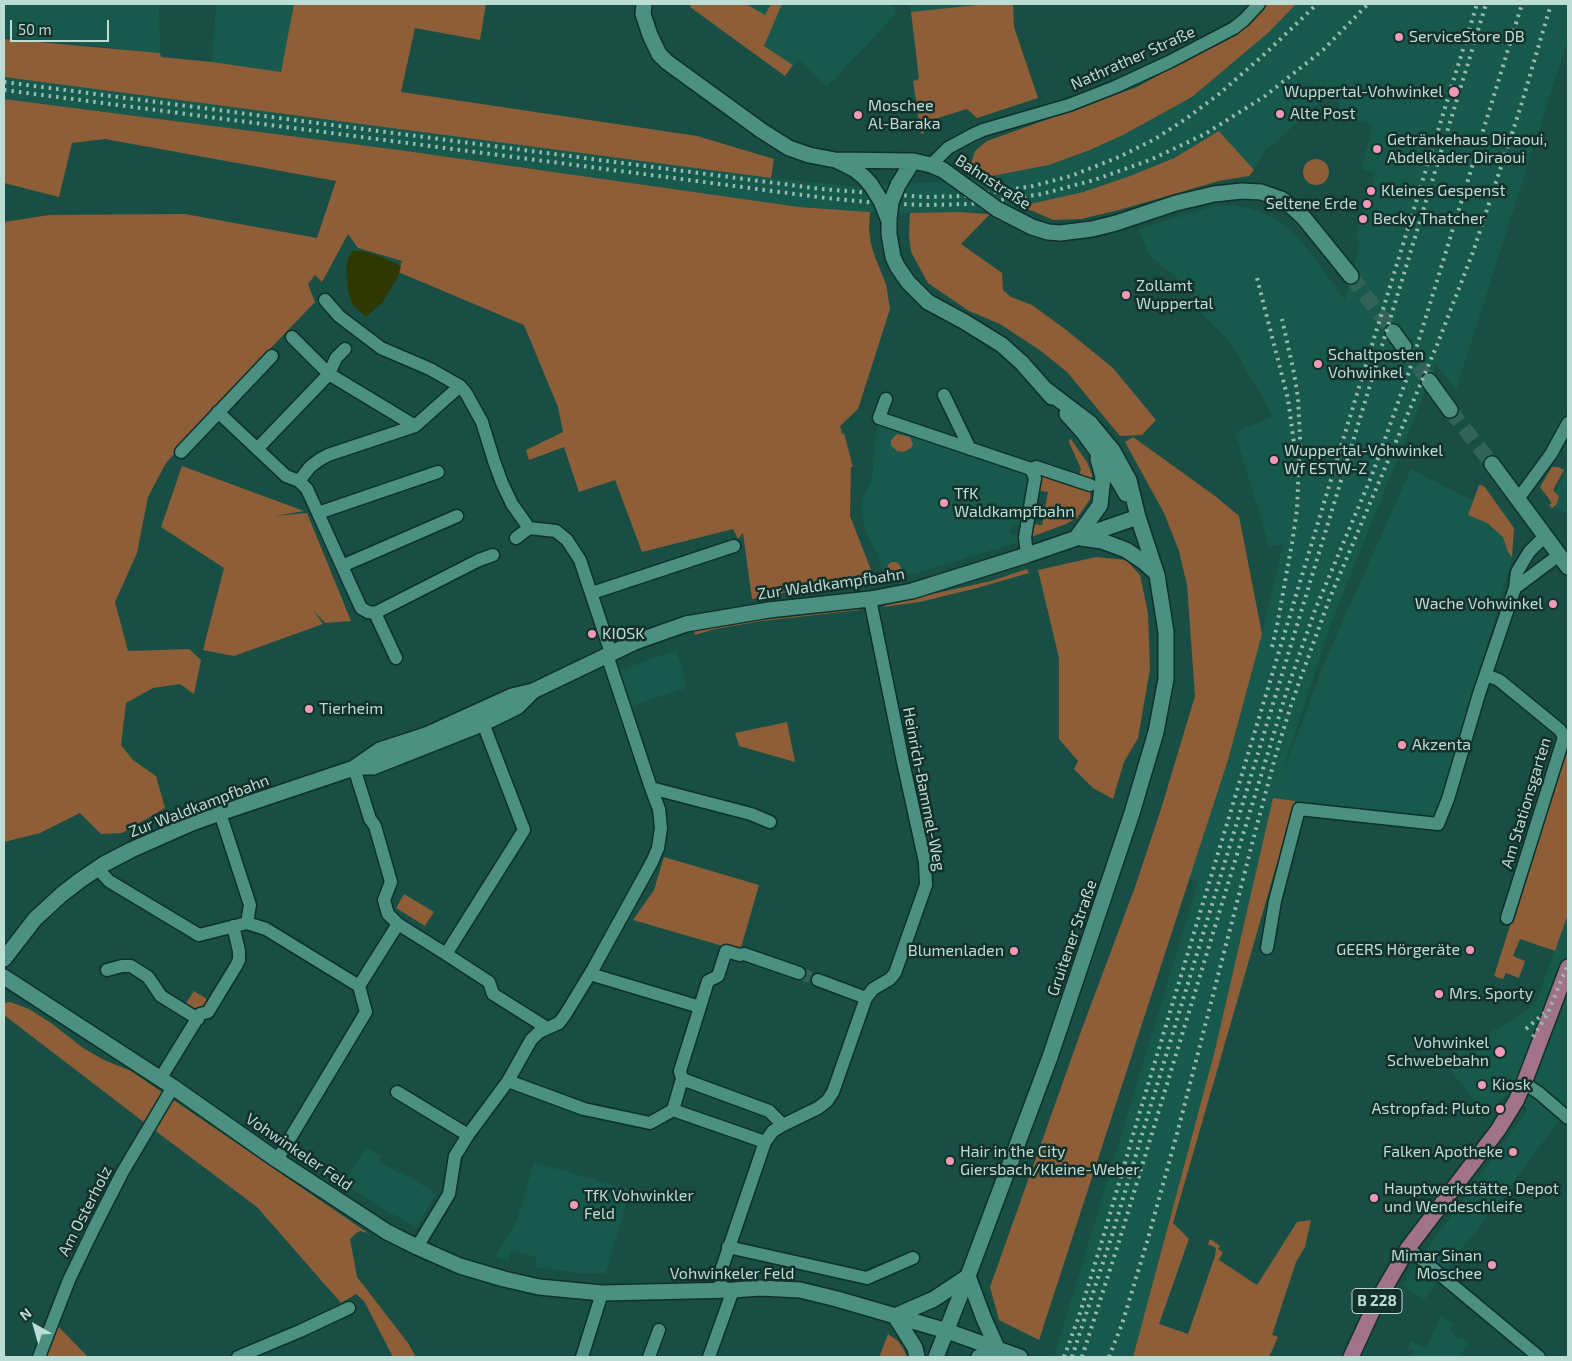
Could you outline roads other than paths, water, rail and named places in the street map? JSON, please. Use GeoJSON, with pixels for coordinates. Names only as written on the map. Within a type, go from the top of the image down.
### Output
{"type":"FeatureCollection","features":[{"type":"Feature","properties":{"kind":"main road","name":"Bahnstraße"},"geometry":{"type":"LineString","coordinates":[[644,4],[644,14],[650,35],[659,54],[667,62],[788,148],[809,155],[835,160],[913,161],[931,165],[943,170],[997,209],[1032,227],[1048,232],[1060,233],[1108,225],[1147,214],[1176,203],[1214,194],[1242,191],[1261,192],[1281,199],[1304,218],[1351,276]]}},
{"type":"Feature","properties":{"kind":"main road"},"geometry":{"type":"LineString","coordinates":[[835,160],[854,169],[871,185],[881,202],[889,227]]}},
{"type":"Feature","properties":{"kind":"main road","name":"Gruitener Straße"},"geometry":{"type":"LineString","coordinates":[[913,161],[898,185],[891,202],[889,227],[897,266],[920,295],[936,307],[1002,345],[1022,363],[1084,433],[1118,480],[1138,517]]}},
{"type":"Feature","properties":{"kind":"main road"},"geometry":{"type":"LineString","coordinates":[[1393,332],[1404,347]]}},
{"type":"Feature","properties":{"kind":"main road"},"geometry":{"type":"LineString","coordinates":[[1429,381],[1450,410]]}},
{"type":"Feature","properties":{"kind":"main road","name":"Gruitener Straße"},"geometry":{"type":"LineString","coordinates":[[936,1357],[1050,1057],[1132,814],[1156,732],[1166,680],[1166,632],[1157,575],[1138,517],[1129,480],[1113,451],[1090,423],[1045,389]]}},
{"type":"Feature","properties":{"kind":"main road"},"geometry":{"type":"LineString","coordinates":[[1096,450],[1103,477],[1100,505],[1077,537],[1102,541],[1126,550],[1144,562],[1157,575]]}},
{"type":"Feature","properties":{"kind":"main road"},"geometry":{"type":"LineString","coordinates":[[1492,464],[1564,561]]}},
{"type":"Feature","properties":{"kind":"main road","name":"Zur Waldkampfbahn"},"geometry":{"type":"LineString","coordinates":[[354,768],[380,750],[426,734],[512,696],[533,691],[635,642],[686,624],[769,610],[870,599],[912,591],[1028,555],[1138,517]]}},
{"type":"Feature","properties":{"kind":"main road","name":"Zur Waldkampfbahn"},"geometry":{"type":"LineString","coordinates":[[4,959],[35,919],[61,895],[98,869],[131,850],[220,813],[354,768],[373,767],[482,724],[517,707],[533,691]]}},
{"type":"Feature","properties":{"kind":"main road","name":"B 228"},"geometry":{"type":"LineString","coordinates":[[1351,1357],[1375,1305],[1408,1248],[1498,1130],[1516,1101],[1568,967]]}},
{"type":"Feature","properties":{"kind":"main road","name":"Vohwinkeler Feld"},"geometry":{"type":"LineString","coordinates":[[4,977],[166,1083],[277,1160],[387,1232],[460,1266],[539,1287],[602,1293],[760,1288],[800,1290],[947,1330],[1020,1357]]}},
{"type":"Feature","properties":{"kind":"main road"},"geometry":{"type":"LineString","coordinates":[[917,1357],[915,1348],[895,1316],[934,1299],[968,1276],[998,1350],[979,1357]]}},
{"type":"Feature","properties":{"kind":"street","name":"Nathrather Straße"},"geometry":{"type":"LineString","coordinates":[[931,165],[948,148],[983,130],[1070,105],[1115,88],[1169,62],[1234,28],[1259,4]]}},
{"type":"Feature","properties":{"kind":"street"},"geometry":{"type":"LineString","coordinates":[[325,300],[339,316],[352,340],[381,348],[460,386],[474,406],[482,422],[502,483],[512,504],[529,528]]}},
{"type":"Feature","properties":{"kind":"street"},"geometry":{"type":"LineString","coordinates":[[292,337],[329,374],[415,426]]}},
{"type":"Feature","properties":{"kind":"street"},"geometry":{"type":"LineString","coordinates":[[257,449],[329,374],[336,358],[352,340]]}},
{"type":"Feature","properties":{"kind":"street"},"geometry":{"type":"LineString","coordinates":[[181,452],[272,356]]}},
{"type":"Feature","properties":{"kind":"street"},"geometry":{"type":"LineString","coordinates":[[299,481],[310,467],[328,455],[415,426],[460,386]]}},
{"type":"Feature","properties":{"kind":"street"},"geometry":{"type":"LineString","coordinates":[[944,395],[970,449]]}},
{"type":"Feature","properties":{"kind":"street"},"geometry":{"type":"LineString","coordinates":[[886,399],[879,418],[1031,469],[1036,467],[1090,485]]}},
{"type":"Feature","properties":{"kind":"street"},"geometry":{"type":"LineString","coordinates":[[218,412],[286,476],[299,481],[307,489],[361,608],[368,612],[375,612],[479,560],[493,555]]}},
{"type":"Feature","properties":{"kind":"street"},"geometry":{"type":"LineString","coordinates":[[1518,500],[1550,454],[1568,423]]}},
{"type":"Feature","properties":{"kind":"street"},"geometry":{"type":"LineString","coordinates":[[1028,555],[1025,537],[1035,478],[1031,469]]}},
{"type":"Feature","properties":{"kind":"street"},"geometry":{"type":"LineString","coordinates":[[318,513],[438,472]]}},
{"type":"Feature","properties":{"kind":"street"},"geometry":{"type":"LineString","coordinates":[[342,566],[457,516]]}},
{"type":"Feature","properties":{"kind":"street"},"geometry":{"type":"LineString","coordinates":[[417,1247],[449,1194],[456,1156],[468,1135],[508,1081],[531,1040],[539,1032],[559,1023],[590,974],[650,865],[658,848],[661,828],[659,808],[651,788],[592,593],[580,560],[567,540],[556,531],[529,528],[516,538]]}},
{"type":"Feature","properties":{"kind":"street"},"geometry":{"type":"LineString","coordinates":[[1267,948],[1275,901],[1299,809],[1438,824],[1451,790],[1514,588],[1517,572],[1523,560],[1545,536]]}},
{"type":"Feature","properties":{"kind":"street"},"geometry":{"type":"LineString","coordinates":[[592,593],[734,546]]}},
{"type":"Feature","properties":{"kind":"street"},"geometry":{"type":"LineString","coordinates":[[1514,588],[1564,561]]}},
{"type":"Feature","properties":{"kind":"street","name":"Heinrich-Bammel-Weg"},"geometry":{"type":"LineString","coordinates":[[866,998],[873,989],[890,979],[895,973],[926,885],[925,862],[870,599]]}},
{"type":"Feature","properties":{"kind":"street"},"geometry":{"type":"LineString","coordinates":[[375,612],[396,658]]}},
{"type":"Feature","properties":{"kind":"street","name":"Am Stationsgarten"},"geometry":{"type":"LineString","coordinates":[[1486,675],[1499,680],[1560,730],[1564,737],[1507,918]]}},
{"type":"Feature","properties":{"kind":"street"},"geometry":{"type":"LineString","coordinates":[[446,954],[524,830],[482,724]]}},
{"type":"Feature","properties":{"kind":"street"},"geometry":{"type":"LineString","coordinates":[[354,768],[370,819],[376,826],[391,882],[384,900],[388,914],[398,924],[489,982],[493,994],[547,1028]]}},
{"type":"Feature","properties":{"kind":"street"},"geometry":{"type":"LineString","coordinates":[[651,788],[751,814],[770,822]]}},
{"type":"Feature","properties":{"kind":"street"},"geometry":{"type":"LineString","coordinates":[[220,813],[250,905],[247,923]]}},
{"type":"Feature","properties":{"kind":"street"},"geometry":{"type":"LineString","coordinates":[[98,869],[109,880],[199,935],[247,923],[266,929],[359,986],[366,1012],[277,1160]]}},
{"type":"Feature","properties":{"kind":"street"},"geometry":{"type":"LineString","coordinates":[[359,986],[398,924]]}},
{"type":"Feature","properties":{"kind":"street","name":"Am Osterholz"},"geometry":{"type":"LineString","coordinates":[[39,1357],[68,1280],[200,1014],[208,1012],[239,960],[239,951],[233,926]]}},
{"type":"Feature","properties":{"kind":"street"},"geometry":{"type":"LineString","coordinates":[[508,1081],[584,1109],[650,1123],[673,1110],[682,1079],[680,1071],[708,981],[718,976],[726,951],[740,956],[744,954],[799,973]]}},
{"type":"Feature","properties":{"kind":"street"},"geometry":{"type":"LineString","coordinates":[[107,970],[131,966],[148,977],[161,996],[198,1019]]}},
{"type":"Feature","properties":{"kind":"street"},"geometry":{"type":"LineString","coordinates":[[590,974],[700,1007]]}},
{"type":"Feature","properties":{"kind":"street"},"geometry":{"type":"LineString","coordinates":[[709,1357],[726,1290],[721,1271],[765,1142],[773,1131],[818,1108],[827,1101],[833,1092],[866,998],[818,980]]}},
{"type":"Feature","properties":{"kind":"street"},"geometry":{"type":"LineString","coordinates":[[682,1079],[769,1111],[783,1125]]}},
{"type":"Feature","properties":{"kind":"street"},"geometry":{"type":"LineString","coordinates":[[1524,1083],[1539,1093],[1568,1118]]}},
{"type":"Feature","properties":{"kind":"street"},"geometry":{"type":"LineString","coordinates":[[397,1092],[468,1135]]}},
{"type":"Feature","properties":{"kind":"street"},"geometry":{"type":"LineString","coordinates":[[673,1110],[765,1142]]}},
{"type":"Feature","properties":{"kind":"street"},"geometry":{"type":"LineString","coordinates":[[728,1247],[867,1278],[913,1258]]}},
{"type":"Feature","properties":{"kind":"street"},"geometry":{"type":"LineString","coordinates":[[1408,1248],[1539,1357]]}},
{"type":"Feature","properties":{"kind":"street"},"geometry":{"type":"LineString","coordinates":[[582,1357],[602,1293]]}},
{"type":"Feature","properties":{"kind":"street"},"geometry":{"type":"LineString","coordinates":[[238,1357],[300,1332],[349,1308]]}},
{"type":"Feature","properties":{"kind":"street"},"geometry":{"type":"LineString","coordinates":[[649,1357],[659,1330]]}},
{"type":"Feature","properties":{"kind":"tunnel"},"geometry":{"type":"LineString","coordinates":[[1351,276],[1393,332]]}},
{"type":"Feature","properties":{"kind":"tunnel"},"geometry":{"type":"LineString","coordinates":[[1404,347],[1429,381]]}},
{"type":"Feature","properties":{"kind":"tunnel"},"geometry":{"type":"LineString","coordinates":[[1450,410],[1492,464]]}},
{"type":"Feature","properties":{"kind":"tunnel"},"geometry":{"type":"LineString","coordinates":[[799,973],[818,980]]}},
{"type":"Feature","properties":{"kind":"railway"},"geometry":{"type":"LineString","coordinates":[[4,82],[821,189],[925,197],[968,196],[1033,186],[1071,176],[1119,157],[1155,139],[1219,94],[1267,52],[1317,4]]}},
{"type":"Feature","properties":{"kind":"railway"},"geometry":{"type":"LineString","coordinates":[[4,90],[818,197],[876,203],[970,204],[1042,194],[1094,180],[1150,160],[1205,134],[1265,96],[1323,50],[1368,4]]}},
{"type":"Feature","properties":{"kind":"railway"},"geometry":{"type":"LineString","coordinates":[[1064,1357],[1079,1316],[1105,1231],[1356,397],[1477,4]]}},
{"type":"Feature","properties":{"kind":"railway"},"geometry":{"type":"LineString","coordinates":[[1072,1357],[1113,1232],[1486,4]]}},
{"type":"Feature","properties":{"kind":"railway"},"geometry":{"type":"LineString","coordinates":[[1082,1357],[1288,687],[1315,610],[1372,475],[1409,372],[1522,4]]}},
{"type":"Feature","properties":{"kind":"railway"},"geometry":{"type":"LineString","coordinates":[[1109,1357],[1122,1324],[1147,1242],[1276,754],[1292,702],[1329,600],[1437,345],[1473,252],[1520,109],[1551,4]]}},
{"type":"Feature","properties":{"kind":"railway"},"geometry":{"type":"LineString","coordinates":[[1257,278],[1288,399],[1294,443]]}},
{"type":"Feature","properties":{"kind":"railway"},"geometry":{"type":"LineString","coordinates":[[1272,647],[1297,510],[1300,438],[1298,398],[1282,319]]}},
{"type":"Feature","properties":{"kind":"railway"},"geometry":{"type":"LineString","coordinates":[[1533,1037],[1547,1015],[1568,964]]}},
{"type":"Feature","properties":{"kind":"railway"},"geometry":{"type":"LineString","coordinates":[[1526,1029],[1544,1013]]}},
{"type":"Feature","properties":{"kind":"place","name":"ServiceStore DB"},"geometry":{"type":"Point","coordinates":[1399,37]}},
{"type":"Feature","properties":{"kind":"place","name":"Wuppertal-Vohwinkel"},"geometry":{"type":"Point","coordinates":[1454,92]}},
{"type":"Feature","properties":{"kind":"place","name":"Alte Post"},"geometry":{"type":"Point","coordinates":[1280,114]}},
{"type":"Feature","properties":{"kind":"place","name":"Moschee Al-Baraka"},"geometry":{"type":"Point","coordinates":[858,115]}},
{"type":"Feature","properties":{"kind":"place","name":"Getränkehaus Diraoui, Abdelkader Diraoui"},"geometry":{"type":"Point","coordinates":[1377,149]}},
{"type":"Feature","properties":{"kind":"place","name":"Kleines Gespenst"},"geometry":{"type":"Point","coordinates":[1371,191]}},
{"type":"Feature","properties":{"kind":"place","name":"Seltene Erde"},"geometry":{"type":"Point","coordinates":[1367,204]}},
{"type":"Feature","properties":{"kind":"place","name":"Becky Thatcher"},"geometry":{"type":"Point","coordinates":[1363,219]}},
{"type":"Feature","properties":{"kind":"place","name":"Zollamt Wuppertal"},"geometry":{"type":"Point","coordinates":[1126,295]}},
{"type":"Feature","properties":{"kind":"place","name":"Schaltposten Vohwinkel"},"geometry":{"type":"Point","coordinates":[1318,364]}},
{"type":"Feature","properties":{"kind":"place","name":"Wuppertal-Vohwinkel Wf ESTW-Z"},"geometry":{"type":"Point","coordinates":[1274,460]}},
{"type":"Feature","properties":{"kind":"place","name":"TfK Waldkampfbahn"},"geometry":{"type":"Point","coordinates":[944,503]}},
{"type":"Feature","properties":{"kind":"place","name":"Wache Vohwinkel"},"geometry":{"type":"Point","coordinates":[1553,604]}},
{"type":"Feature","properties":{"kind":"place","name":"KIOSK"},"geometry":{"type":"Point","coordinates":[592,634]}},
{"type":"Feature","properties":{"kind":"place","name":"Tierheim"},"geometry":{"type":"Point","coordinates":[309,709]}},
{"type":"Feature","properties":{"kind":"place","name":"Akzenta"},"geometry":{"type":"Point","coordinates":[1402,745]}},
{"type":"Feature","properties":{"kind":"place","name":"GEERS Hörgeräte"},"geometry":{"type":"Point","coordinates":[1470,950]}},
{"type":"Feature","properties":{"kind":"place","name":"Blumenladen"},"geometry":{"type":"Point","coordinates":[1014,951]}},
{"type":"Feature","properties":{"kind":"place","name":"Mrs. Sporty"},"geometry":{"type":"Point","coordinates":[1439,994]}},
{"type":"Feature","properties":{"kind":"place","name":"Vohwinkel Schwebebahn"},"geometry":{"type":"Point","coordinates":[1500,1052]}},
{"type":"Feature","properties":{"kind":"place","name":"Kiosk"},"geometry":{"type":"Point","coordinates":[1482,1085]}},
{"type":"Feature","properties":{"kind":"place","name":"Astropfad: Pluto"},"geometry":{"type":"Point","coordinates":[1500,1109]}},
{"type":"Feature","properties":{"kind":"place","name":"Falken Apotheke"},"geometry":{"type":"Point","coordinates":[1513,1152]}},
{"type":"Feature","properties":{"kind":"place","name":"Hair in the City Giersbach/Kleine-Weber"},"geometry":{"type":"Point","coordinates":[950,1161]}},
{"type":"Feature","properties":{"kind":"place","name":"Hauptwerkstätte, Depot und Wendeschleife"},"geometry":{"type":"Point","coordinates":[1374,1198]}},
{"type":"Feature","properties":{"kind":"place","name":"TfK Vohwinkler Feld"},"geometry":{"type":"Point","coordinates":[574,1205]}},
{"type":"Feature","properties":{"kind":"place","name":"Mimar Sinan Moschee"},"geometry":{"type":"Point","coordinates":[1492,1265]}}]}
